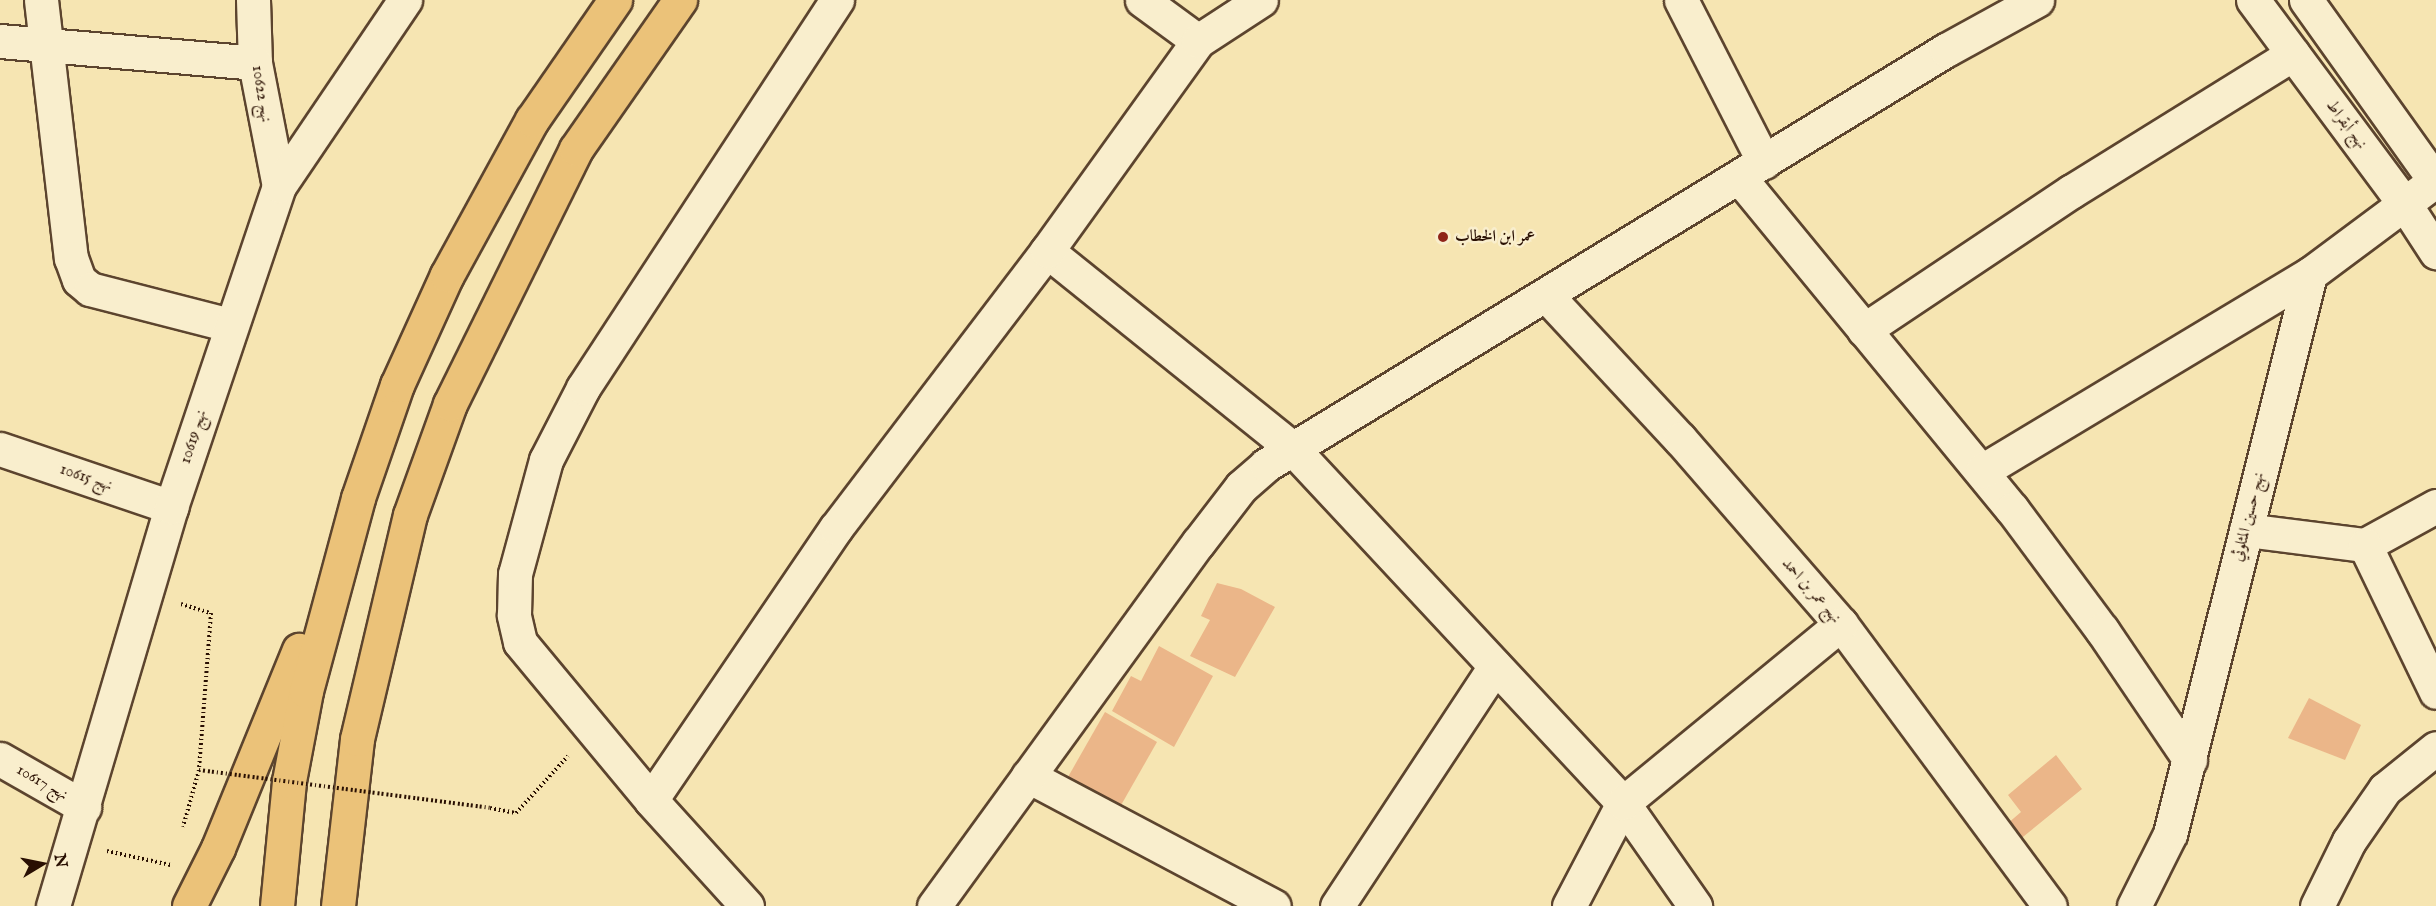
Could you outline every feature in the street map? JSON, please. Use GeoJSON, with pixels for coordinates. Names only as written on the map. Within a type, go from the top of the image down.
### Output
{"type":"FeatureCollection","features":[{"type":"Feature","properties":{"kind":"highway"},"geometry":{"type":"LineString","coordinates":[[189,906],[263,744],[358,498],[397,385],[447,275],[532,120],[615,0]]}},
{"type":"Feature","properties":{"kind":"highway"},"geometry":{"type":"LineString","coordinates":[[338,906],[357,739],[410,514],[450,404],[576,149],[680,0]]}},
{"type":"Feature","properties":{"kind":"highway"},"geometry":{"type":"LineString","coordinates":[[277,906],[289,781],[306,692],[358,498]]}},
{"type":"Feature","properties":{"kind":"street"},"geometry":{"type":"LineString","coordinates":[[41,0],[49,45],[71,258],[79,280],[90,289],[230,325]]}},
{"type":"Feature","properties":{"kind":"street","name":"نهج 10622"},"geometry":{"type":"LineString","coordinates":[[253,0],[255,63],[279,186]]}},
{"type":"Feature","properties":{"kind":"street","name":"نهج 10619"},"geometry":{"type":"LineString","coordinates":[[53,906],[74,843],[171,507],[230,325],[279,186],[405,0]]}},
{"type":"Feature","properties":{"kind":"street"},"geometry":{"type":"LineString","coordinates":[[747,906],[651,800],[520,642],[514,615],[515,574],[546,460],[583,388],[837,0]]}},
{"type":"Feature","properties":{"kind":"street"},"geometry":{"type":"LineString","coordinates":[[1142,0],[1198,41]]}},
{"type":"Feature","properties":{"kind":"street"},"geometry":{"type":"LineString","coordinates":[[651,800],[836,528],[1047,251],[1198,41],[1261,0]]}},
{"type":"Feature","properties":{"kind":"street"},"geometry":{"type":"LineString","coordinates":[[1681,0],[1752,169],[1864,330],[1982,471],[2102,630],[2190,760]]}},
{"type":"Feature","properties":{"kind":"street"},"geometry":{"type":"LineString","coordinates":[[934,906],[1241,487],[1292,448],[1548,296],[1752,169],[2037,0]]}},
{"type":"Feature","properties":{"kind":"street","name":"نهج أبقراط"},"geometry":{"type":"LineString","coordinates":[[2253,0],[2404,203],[2436,252]]}},
{"type":"Feature","properties":{"kind":"street"},"geometry":{"type":"LineString","coordinates":[[1982,471],[2310,274],[2436,181],[2306,0]]}},
{"type":"Feature","properties":{"kind":"street"},"geometry":{"type":"LineString","coordinates":[[0,41],[255,63]]}},
{"type":"Feature","properties":{"kind":"street"},"geometry":{"type":"LineString","coordinates":[[1864,330],[2072,191],[2293,54]]}},
{"type":"Feature","properties":{"kind":"street"},"geometry":{"type":"LineString","coordinates":[[1047,251],[1292,448],[1623,803],[1695,906]]}},
{"type":"Feature","properties":{"kind":"street","name":"نهج حسين المثلوثي"},"geometry":{"type":"LineString","coordinates":[[2134,906],[2170,834],[2310,274]]}},
{"type":"Feature","properties":{"kind":"street","name":"نهج عمر بن احمد"},"geometry":{"type":"LineString","coordinates":[[1548,296],[1680,439],[1841,624],[2050,906]]}},
{"type":"Feature","properties":{"kind":"street","name":"نهج 10615"},"geometry":{"type":"LineString","coordinates":[[0,449],[171,507]]}},
{"type":"Feature","properties":{"kind":"street"},"geometry":{"type":"LineString","coordinates":[[2246,530],[2365,545],[2436,506]]}},
{"type":"Feature","properties":{"kind":"street"},"geometry":{"type":"LineString","coordinates":[[2365,545],[2436,692]]}},
{"type":"Feature","properties":{"kind":"street"},"geometry":{"type":"LineString","coordinates":[[1569,906],[1623,803],[1841,624]]}},
{"type":"Feature","properties":{"kind":"street"},"geometry":{"type":"LineString","coordinates":[[1337,906],[1495,666]]}},
{"type":"Feature","properties":{"kind":"street"},"geometry":{"type":"LineString","coordinates":[[2317,906],[2349,841],[2385,789],[2436,748]]}},
{"type":"Feature","properties":{"kind":"street","name":"نهج 10617"},"geometry":{"type":"LineString","coordinates":[[0,759],[84,807]]}},
{"type":"Feature","properties":{"kind":"street"},"geometry":{"type":"LineString","coordinates":[[1028,776],[1274,906]]}},
{"type":"Feature","properties":{"kind":"path"},"geometry":{"type":"LineString","coordinates":[[182,834],[199,770],[211,613]]}},
{"type":"Feature","properties":{"kind":"path"},"geometry":{"type":"LineString","coordinates":[[199,770],[516,813],[564,761]]}},
{"type":"Feature","properties":{"kind":"path"},"geometry":{"type":"LineString","coordinates":[[74,843],[172,866],[176,855]]}},
{"type":"Feature","properties":{"kind":"building"},"geometry":{"type":"Polygon","coordinates":[[[1217,583],[1241,589],[1275,607],[1235,677],[1190,656],[1210,620],[1201,616],[1217,583]]]}},
{"type":"Feature","properties":{"kind":"building"},"geometry":{"type":"Polygon","coordinates":[[[1159,646],[1213,676],[1174,747],[1112,711],[1131,676],[1141,681],[1159,646]]]}},
{"type":"Feature","properties":{"kind":"building"},"geometry":{"type":"Polygon","coordinates":[[[2309,698],[2361,725],[2345,760],[2288,738],[2309,698]]]}},
{"type":"Feature","properties":{"kind":"building"},"geometry":{"type":"Polygon","coordinates":[[[1105,712],[1157,742],[1116,814],[1064,784],[1105,712]]]}},
{"type":"Feature","properties":{"kind":"building"},"geometry":{"type":"Polygon","coordinates":[[[2056,755],[2082,789],[2013,845],[2000,830],[2021,812],[2008,795],[2056,755]]]}},
{"type":"Feature","properties":{"kind":"place","name":"عمر ابن الخطاب"},"geometry":{"type":"Point","coordinates":[1443,237]}}]}
